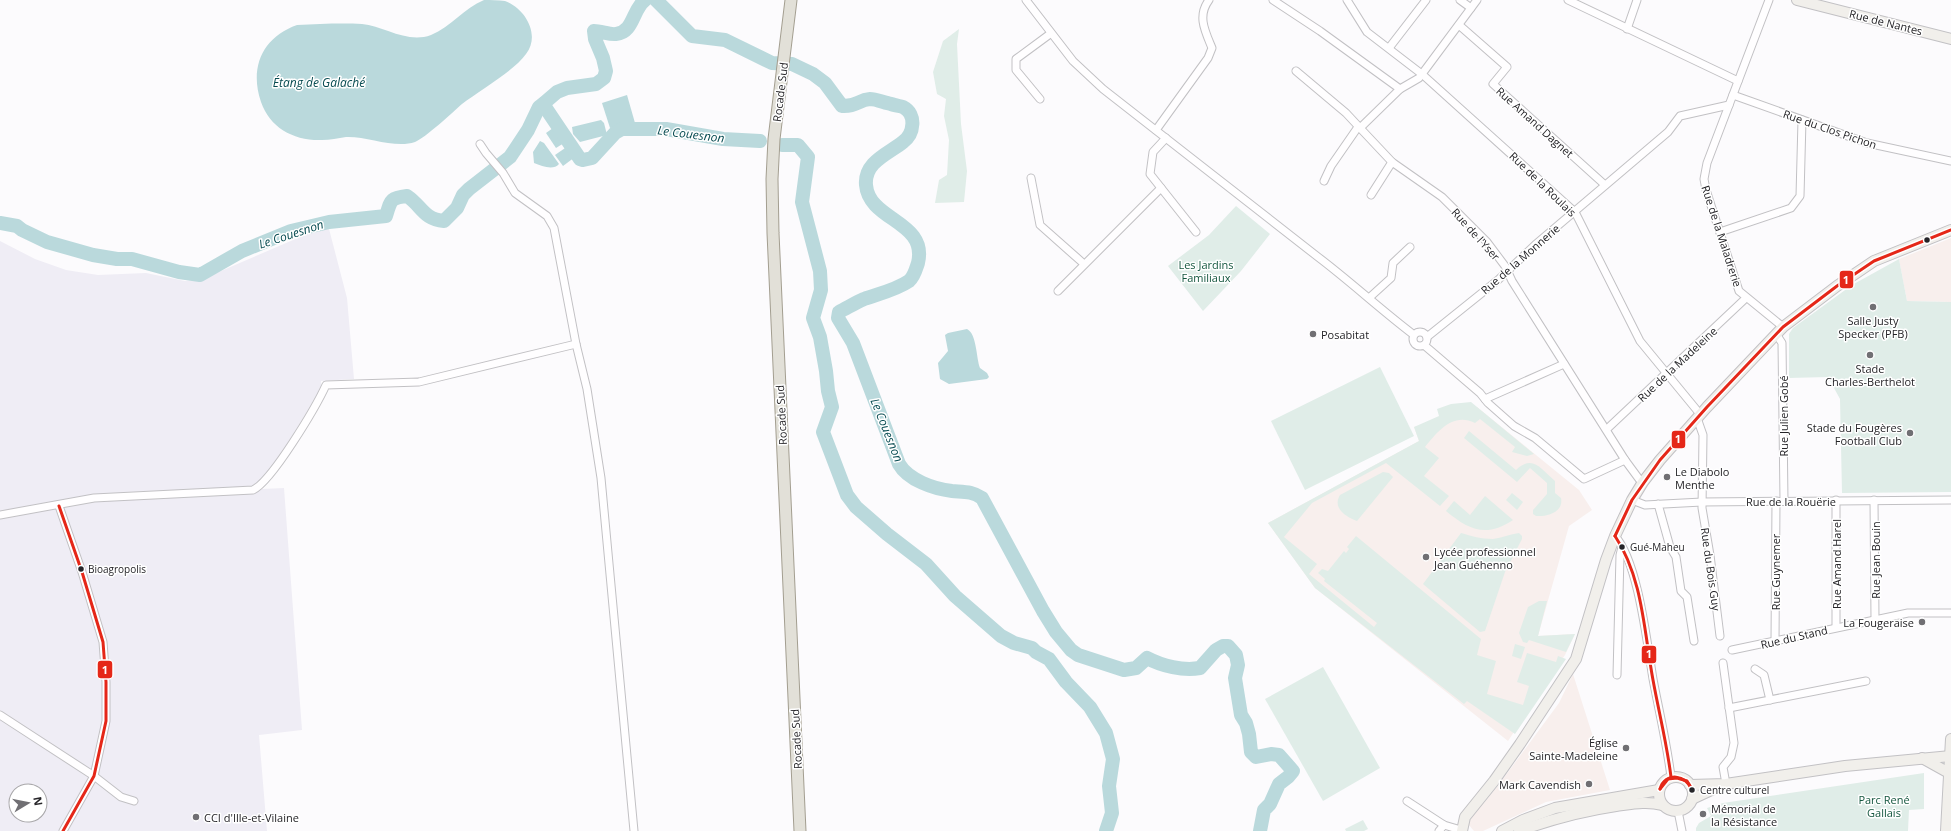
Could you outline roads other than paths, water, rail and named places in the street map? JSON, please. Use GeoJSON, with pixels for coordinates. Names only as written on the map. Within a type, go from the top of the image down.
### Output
{"type":"FeatureCollection","features":[{"type":"Feature","properties":{"kind":"main road","name":"Rocade Sud"},"geometry":{"type":"LineString","coordinates":[[791,0],[774,139],[772,179],[773,233],[800,831]]}},
{"type":"Feature","properties":{"kind":"street"},"geometry":{"type":"LineString","coordinates":[[1026,0],[1050,34],[1073,61],[1103,89],[1369,298],[1392,320],[1414,335]]}},
{"type":"Feature","properties":{"kind":"street"},"geometry":{"type":"LineString","coordinates":[[1156,130],[1208,58],[1212,48],[1203,24],[1202,14],[1204,7],[1209,0]]}},
{"type":"Feature","properties":{"kind":"street"},"geometry":{"type":"LineString","coordinates":[[1273,0],[1320,31],[1400,89]]}},
{"type":"Feature","properties":{"kind":"street","name":"Rue de la Roulais"},"geometry":{"type":"LineString","coordinates":[[1347,0],[1367,32],[1423,74],[1575,212],[1640,341],[1698,416]]}},
{"type":"Feature","properties":{"kind":"street"},"geometry":{"type":"LineString","coordinates":[[1390,48],[1426,0]]}},
{"type":"Feature","properties":{"kind":"street"},"geometry":{"type":"LineString","coordinates":[[1460,0],[1471,8]]}},
{"type":"Feature","properties":{"kind":"street"},"geometry":{"type":"LineString","coordinates":[[1324,181],[1331,166],[1359,127],[1400,89],[1423,74],[1477,0]]}},
{"type":"Feature","properties":{"kind":"street"},"geometry":{"type":"LineString","coordinates":[[1568,0],[1738,82]]}},
{"type":"Feature","properties":{"kind":"street"},"geometry":{"type":"LineString","coordinates":[[1627,29],[1637,0]]}},
{"type":"Feature","properties":{"kind":"street","name":"Rue de la Maladrerie"},"geometry":{"type":"LineString","coordinates":[[1769,0],[1707,163],[1704,179],[1739,291],[1780,330]]}},
{"type":"Feature","properties":{"kind":"street","name":"Rue de Nantes"},"geometry":{"type":"LineString","coordinates":[[1797,0],[1951,39]]}},
{"type":"Feature","properties":{"kind":"street","name":"Rue Amand Dagnet"},"geometry":{"type":"LineString","coordinates":[[1459,25],[1507,67],[1492,84],[1605,185]]}},
{"type":"Feature","properties":{"kind":"street"},"geometry":{"type":"LineString","coordinates":[[1040,99],[1016,70],[1015,65],[1016,59],[1050,34]]}},
{"type":"Feature","properties":{"kind":"street","name":"Rue de l'Yser"},"geometry":{"type":"LineString","coordinates":[[1296,71],[1346,113],[1392,162],[1442,197],[1487,242],[1507,271],[1625,460],[1643,482]]}},
{"type":"Feature","properties":{"kind":"street","name":"Rue du Clos Pichon"},"geometry":{"type":"LineString","coordinates":[[1733,95],[1867,143],[1951,161]]}},
{"type":"Feature","properties":{"kind":"street","name":"Rue de la Monnerie"},"geometry":{"type":"LineString","coordinates":[[1427,337],[1507,271],[1535,245],[1668,132],[1680,116],[1729,105]]}},
{"type":"Feature","properties":{"kind":"street"},"geometry":{"type":"LineString","coordinates":[[1720,232],[1791,208],[1800,196],[1802,120]]}},
{"type":"Feature","properties":{"kind":"street"},"geometry":{"type":"LineString","coordinates":[[1166,138],[1153,152],[1150,174],[1196,232]]}},
{"type":"Feature","properties":{"kind":"street"},"geometry":{"type":"LineString","coordinates":[[480,144],[503,173],[515,194],[547,216],[554,228],[586,389],[601,478],[634,831]]}},
{"type":"Feature","properties":{"kind":"street"},"geometry":{"type":"LineString","coordinates":[[1371,194],[1392,162]]}},
{"type":"Feature","properties":{"kind":"street"},"geometry":{"type":"LineString","coordinates":[[1031,178],[1040,225],[1084,264]]}},
{"type":"Feature","properties":{"kind":"street"},"geometry":{"type":"LineString","coordinates":[[1058,291],[1161,188]]}},
{"type":"Feature","properties":{"kind":"street"},"geometry":{"type":"LineString","coordinates":[[1408,801],[1444,825],[1461,831],[1465,817],[1494,781],[1520,744],[1576,659],[1606,560],[1615,536],[1632,500],[1643,482],[1698,416],[1780,330],[1837,286],[1874,261],[1951,230]]}},
{"type":"Feature","properties":{"kind":"street"},"geometry":{"type":"LineString","coordinates":[[1369,298],[1391,278],[1393,263],[1410,247]]}},
{"type":"Feature","properties":{"kind":"street","name":"Rue de la Madeleine"},"geometry":{"type":"LineString","coordinates":[[1607,429],[1746,298]]}},
{"type":"Feature","properties":{"kind":"street","name":"Rue Julien Gobé"},"geometry":{"type":"LineString","coordinates":[[1780,330],[1782,343],[1780,501]]}},
{"type":"Feature","properties":{"kind":"street"},"geometry":{"type":"LineString","coordinates":[[1414,335],[1422,332],[1427,337],[1427,341],[1424,345]]}},
{"type":"Feature","properties":{"kind":"street"},"geometry":{"type":"LineString","coordinates":[[1414,335],[1413,341],[1416,345],[1424,345],[1514,426],[1535,438],[1584,479],[1625,460]]}},
{"type":"Feature","properties":{"kind":"street"},"geometry":{"type":"LineString","coordinates":[[0,515],[59,506],[94,498],[253,490],[264,482],[275,467],[326,385],[419,382],[576,344]]}},
{"type":"Feature","properties":{"kind":"street"},"geometry":{"type":"LineString","coordinates":[[1484,399],[1564,364]]}},
{"type":"Feature","properties":{"kind":"street","name":"Rue du Bois Guy"},"geometry":{"type":"LineString","coordinates":[[1698,416],[1703,435],[1702,502],[1720,636]]}},
{"type":"Feature","properties":{"kind":"street","name":"Rue de la Rouërie"},"geometry":{"type":"LineString","coordinates":[[1632,500],[1645,505],[1702,502],[1951,500]]}},
{"type":"Feature","properties":{"kind":"street","name":"Rue Amand Harel"},"geometry":{"type":"LineString","coordinates":[[1836,500],[1836,627]]}},
{"type":"Feature","properties":{"kind":"street","name":"Rue Jean Bouin"},"geometry":{"type":"LineString","coordinates":[[1874,500],[1875,619]]}},
{"type":"Feature","properties":{"kind":"street","name":"Rue Guynemer"},"geometry":{"type":"LineString","coordinates":[[1775,642],[1780,501]]}},
{"type":"Feature","properties":{"kind":"street"},"geometry":{"type":"LineString","coordinates":[[1658,504],[1670,547],[1676,557],[1681,591],[1687,597],[1694,641]]}},
{"type":"Feature","properties":{"kind":"street"},"geometry":{"type":"LineString","coordinates":[[59,506],[82,572],[103,642],[106,682],[106,721],[94,776],[63,831]]}},
{"type":"Feature","properties":{"kind":"street"},"geometry":{"type":"LineString","coordinates":[[1615,536],[1632,569],[1671,778]]}},
{"type":"Feature","properties":{"kind":"street"},"geometry":{"type":"LineString","coordinates":[[1617,675],[1620,555],[1622,547]]}},
{"type":"Feature","properties":{"kind":"street","name":"Rue du Stand"},"geometry":{"type":"LineString","coordinates":[[1732,650],[1908,613],[1951,613]]}},
{"type":"Feature","properties":{"kind":"street"},"geometry":{"type":"LineString","coordinates":[[1723,663],[1734,742],[1731,758],[1723,767],[1726,784]]}},
{"type":"Feature","properties":{"kind":"street"},"geometry":{"type":"LineString","coordinates":[[1755,669],[1764,675],[1770,700]]}},
{"type":"Feature","properties":{"kind":"street"},"geometry":{"type":"LineString","coordinates":[[1729,708],[1866,680]]}},
{"type":"Feature","properties":{"kind":"street"},"geometry":{"type":"LineString","coordinates":[[0,715],[94,776],[121,797],[134,800]]}},
{"type":"Feature","properties":{"kind":"street"},"geometry":{"type":"LineString","coordinates":[[1946,831],[1949,801],[1951,739]]}},
{"type":"Feature","properties":{"kind":"street"},"geometry":{"type":"LineString","coordinates":[[1690,785],[1726,784],[1845,766],[1951,756]]}},
{"type":"Feature","properties":{"kind":"street"},"geometry":{"type":"LineString","coordinates":[[1922,758],[1949,773]]}},
{"type":"Feature","properties":{"kind":"street"},"geometry":{"type":"LineString","coordinates":[[1662,805],[1659,790],[1661,785],[1671,778],[1682,778],[1690,785],[1693,792],[1692,799]]}},
{"type":"Feature","properties":{"kind":"street"},"geometry":{"type":"LineString","coordinates":[[1520,831],[1550,819],[1576,812],[1645,802],[1662,805],[1669,810],[1678,811],[1684,809],[1692,799],[1726,784]]}},
{"type":"Feature","properties":{"kind":"street"},"geometry":{"type":"LineString","coordinates":[[1502,831],[1523,820],[1555,808],[1659,790]]}},
{"type":"Feature","properties":{"kind":"street"},"geometry":{"type":"LineString","coordinates":[[1678,811],[1682,831]]}},
{"type":"Feature","properties":{"kind":"street"},"geometry":{"type":"LineString","coordinates":[[1439,831],[1444,825]]}},
{"type":"Feature","properties":{"kind":"water","name":"Étang de Galaché"},"geometry":{"type":"Polygon","coordinates":[[[484,0],[505,1],[519,10],[529,23],[532,39],[530,47],[521,60],[513,67],[462,104],[432,131],[419,140],[407,144],[399,144],[354,137],[312,140],[284,131],[270,119],[265,111],[258,89],[258,65],[268,45],[275,37],[285,30],[297,25],[362,24],[370,25],[404,36],[422,37],[438,32],[477,3],[484,0]]]}},
{"type":"Feature","properties":{"kind":"water"},"geometry":{"type":"Polygon","coordinates":[[[627,95],[635,123],[610,128],[602,103],[627,95]]]}},
{"type":"Feature","properties":{"kind":"water"},"geometry":{"type":"Polygon","coordinates":[[[601,120],[604,123],[607,135],[580,142],[573,134],[572,127],[601,120]]]}},
{"type":"Feature","properties":{"kind":"water"},"geometry":{"type":"Polygon","coordinates":[[[553,128],[564,143],[556,148],[546,133],[553,128]]]}},
{"type":"Feature","properties":{"kind":"water"},"geometry":{"type":"Polygon","coordinates":[[[540,141],[544,143],[559,164],[557,166],[551,168],[534,163],[533,152],[540,141]]]}},
{"type":"Feature","properties":{"kind":"water"},"geometry":{"type":"Polygon","coordinates":[[[568,146],[575,157],[563,166],[555,155],[568,146]]]}},
{"type":"Feature","properties":{"kind":"water"},"geometry":{"type":"Polygon","coordinates":[[[967,329],[973,336],[980,368],[987,373],[989,377],[987,379],[949,384],[940,379],[938,363],[948,351],[945,335],[967,329]]]}},
{"type":"Feature","properties":{"kind":"waterway","name":"Le Couesnon"},"geometry":{"type":"LineString","coordinates":[[0,223],[17,226],[47,242],[93,255],[117,259],[132,259],[179,272],[200,275],[242,251],[291,231],[329,222],[386,216],[390,203],[394,199],[401,197],[407,196],[431,218],[444,221],[457,208],[463,195],[469,189],[510,157],[528,130],[539,107],[557,92],[567,88],[596,84],[604,78],[606,71],[603,58],[595,39],[594,31],[614,34],[622,32],[630,25],[638,9],[645,0]]}},
{"type":"Feature","properties":{"kind":"waterway","name":"Le Couesnon"},"geometry":{"type":"LineString","coordinates":[[656,0],[692,36],[725,40],[772,63],[792,64],[813,74],[825,83],[842,106],[847,106],[870,99],[903,107],[910,114],[912,119],[912,129],[910,134],[903,142],[873,164],[866,177],[866,185],[870,197],[877,206],[907,229],[915,238],[919,249],[918,263],[914,275],[904,284],[857,302],[839,312],[838,318],[853,343],[899,464],[909,475],[922,483],[945,490],[971,493],[982,498],[1043,611],[1056,632],[1071,650],[1078,655],[1124,670],[1136,668],[1147,658],[1173,667],[1193,669],[1200,668],[1216,650],[1223,646],[1228,646],[1236,655],[1238,665],[1235,678],[1241,715],[1246,723],[1249,734],[1251,752],[1256,757],[1271,754],[1279,755],[1293,771],[1279,784],[1270,804],[1264,810],[1260,831]]}},
{"type":"Feature","properties":{"kind":"waterway","name":"Le Couesnon"},"geometry":{"type":"LineString","coordinates":[[543,104],[580,159],[583,160],[592,158],[615,133],[622,129],[666,129],[723,139],[760,141]]}},
{"type":"Feature","properties":{"kind":"waterway","name":"Le Couesnon"},"geometry":{"type":"LineString","coordinates":[[782,145],[798,145],[808,157],[802,202],[820,271],[821,290],[813,318],[820,337],[828,391],[832,407],[823,432],[847,495],[856,507],[887,534],[926,564],[955,596],[1001,636],[1014,643],[1032,648],[1049,659],[1066,682],[1090,707],[1106,733],[1113,759],[1109,786],[1112,813],[1106,831]]}},
{"type":"Feature","properties":{"kind":"place","name":"Salle Justy Specker (PFB)"},"geometry":{"type":"Point","coordinates":[1873,307]}},
{"type":"Feature","properties":{"kind":"place","name":"Posabitat"},"geometry":{"type":"Point","coordinates":[1313,334]}},
{"type":"Feature","properties":{"kind":"place","name":"Stade Charles-Berthelot"},"geometry":{"type":"Point","coordinates":[1870,355]}},
{"type":"Feature","properties":{"kind":"place","name":"Stade du Fougères Football Club"},"geometry":{"type":"Point","coordinates":[1910,433]}},
{"type":"Feature","properties":{"kind":"place","name":"Le Diabolo Menthe"},"geometry":{"type":"Point","coordinates":[1667,477]}},
{"type":"Feature","properties":{"kind":"place","name":"Gué-Maheu"},"geometry":{"type":"Point","coordinates":[1622,547]}},
{"type":"Feature","properties":{"kind":"place","name":"Lycée professionnel Jean Guéhenno"},"geometry":{"type":"Point","coordinates":[1426,557]}},
{"type":"Feature","properties":{"kind":"place","name":"Bioagropolis"},"geometry":{"type":"Point","coordinates":[81,569]}},
{"type":"Feature","properties":{"kind":"place","name":"La Fougeraise"},"geometry":{"type":"Point","coordinates":[1922,622]}},
{"type":"Feature","properties":{"kind":"place","name":"Église Sainte-Madeleine"},"geometry":{"type":"Point","coordinates":[1626,748]}},
{"type":"Feature","properties":{"kind":"place","name":"Mark Cavendish"},"geometry":{"type":"Point","coordinates":[1589,784]}},
{"type":"Feature","properties":{"kind":"place","name":"Centre culturel"},"geometry":{"type":"Point","coordinates":[1692,790]}},
{"type":"Feature","properties":{"kind":"place","name":"Mémorial de la Résistance"},"geometry":{"type":"Point","coordinates":[1703,814]}},
{"type":"Feature","properties":{"kind":"place","name":"CCI d'Ille-et-Vilaine"},"geometry":{"type":"Point","coordinates":[196,817]}},
{"type":"Feature","properties":{"kind":"park label","name":"Les Jardins Familiaux"},"geometry":{"type":"Point","coordinates":[1206,270]}},
{"type":"Feature","properties":{"kind":"park label","name":"Parc René Gallais"},"geometry":{"type":"Point","coordinates":[1884,805]}}]}
